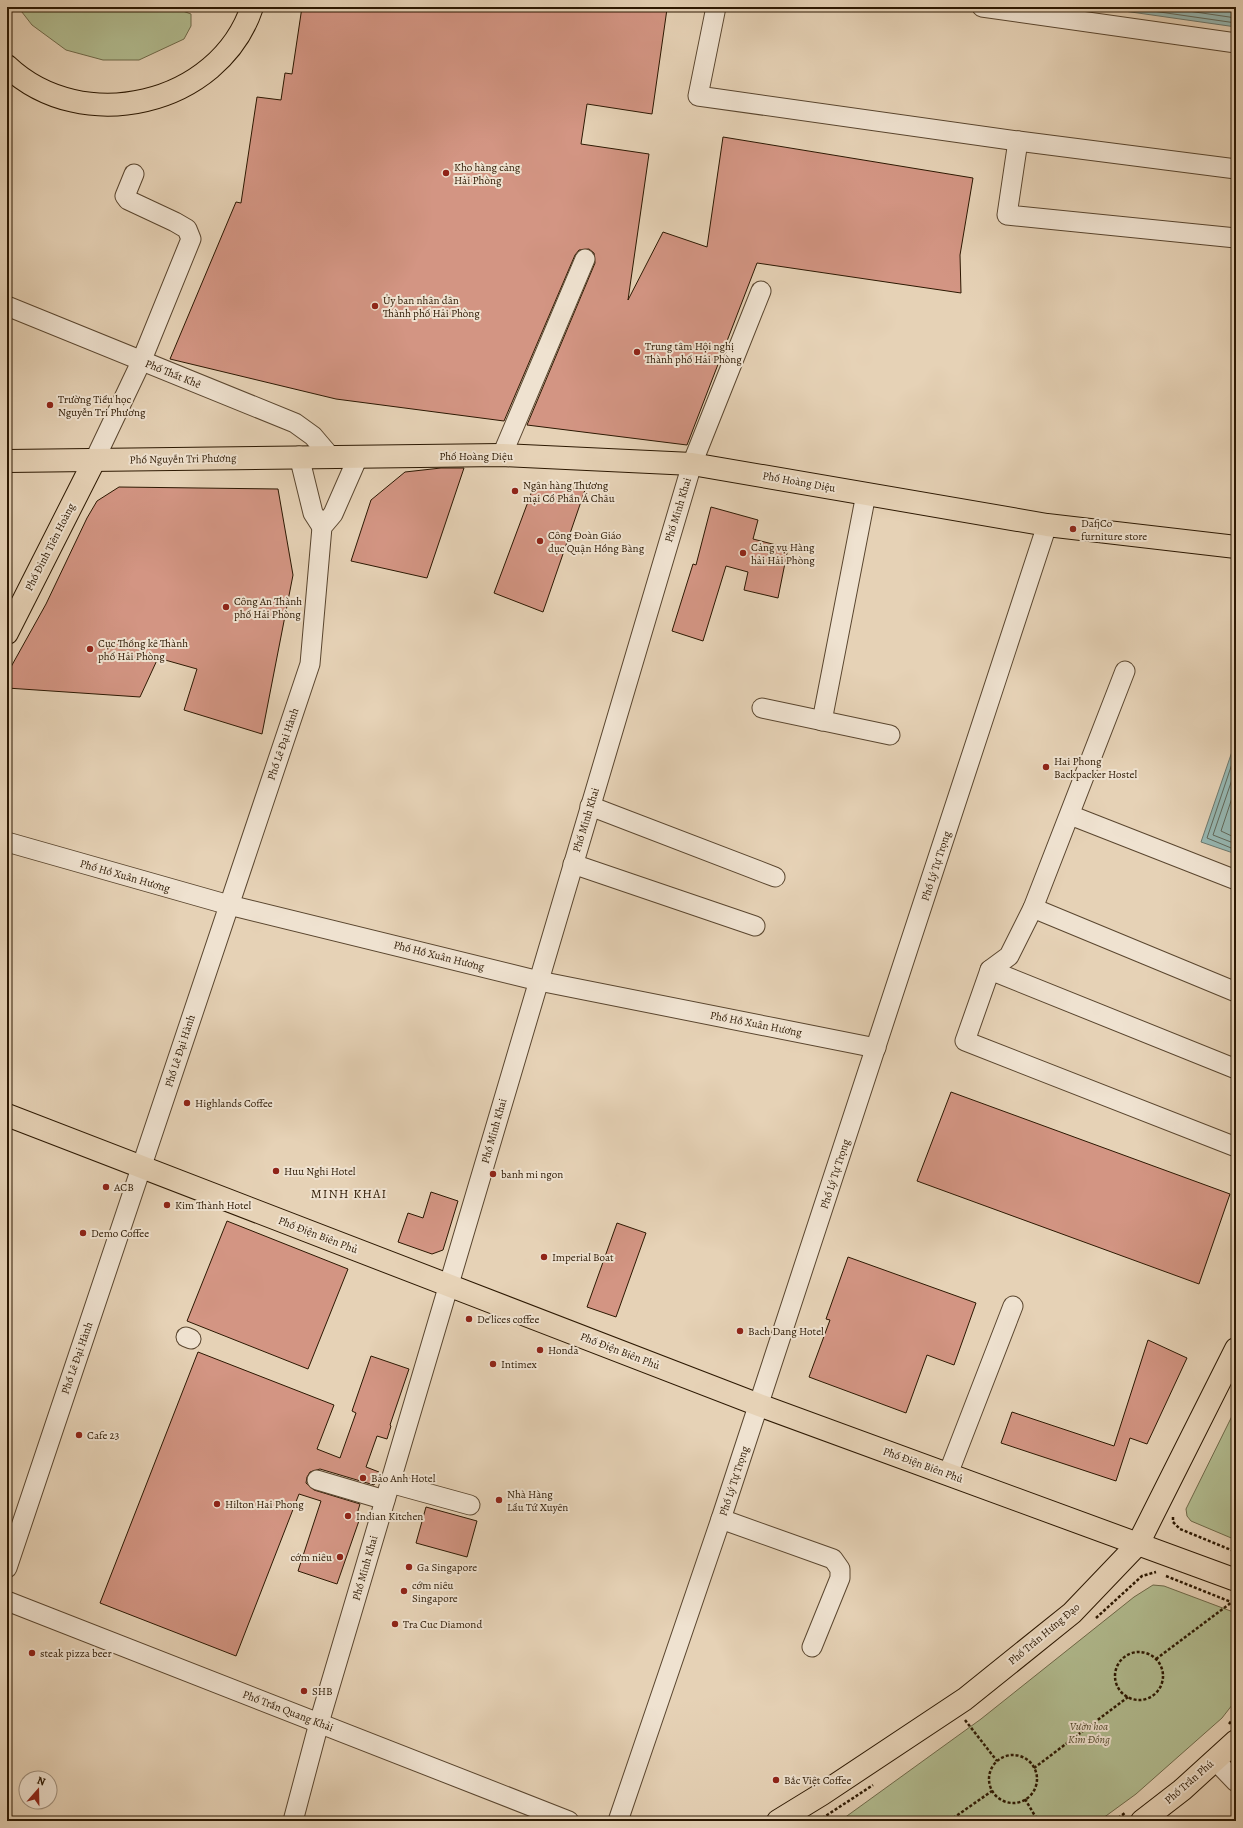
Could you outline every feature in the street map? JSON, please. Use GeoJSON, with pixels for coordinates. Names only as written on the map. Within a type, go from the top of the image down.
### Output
{"type":"FeatureCollection","features":[{"type":"Feature","properties":{"kind":"main road"},"geometry":{"type":"LineString","coordinates":[[7,60],[16,69],[39,84],[63,94],[90,100],[112,101],[145,97],[193,78],[209,65],[224,50],[235,33],[239,7]]}},
{"type":"Feature","properties":{"kind":"main road"},"geometry":{"type":"LineString","coordinates":[[7,66],[36,87],[61,98],[90,104],[119,105],[146,101],[172,92],[195,80],[212,68],[227,53],[239,35],[252,7]]}},
{"type":"Feature","properties":{"kind":"main road","name":"Phố Hoàng Diệu"},"geometry":{"type":"LineString","coordinates":[[358,457],[502,455],[692,464],[1047,524],[1236,547]]}},
{"type":"Feature","properties":{"kind":"main road","name":"Phố Nguyễn Tri Phương"},"geometry":{"type":"LineString","coordinates":[[7,461],[94,461],[299,456],[358,457]]}},
{"type":"Feature","properties":{"kind":"main road","name":"Phố Đinh Tiên Hoàng"},"geometry":{"type":"LineString","coordinates":[[7,633],[94,461]]}},
{"type":"Feature","properties":{"kind":"main road","name":"Phố Điện Biên Phủ"},"geometry":{"type":"LineString","coordinates":[[7,1115],[141,1168],[759,1405],[1236,1580]]}},
{"type":"Feature","properties":{"kind":"main road","name":"Phố Trần Hưng Đạo"},"geometry":{"type":"LineString","coordinates":[[778,1821],[822,1794],[965,1699],[1072,1612],[1138,1544],[1236,1349]]}},
{"type":"Feature","properties":{"kind":"main road","name":"Phố Trần Phú"},"geometry":{"type":"LineString","coordinates":[[1142,1821],[1182,1790],[1236,1741]]}},
{"type":"Feature","properties":{"kind":"street"},"geometry":{"type":"LineString","coordinates":[[716,7],[698,96],[1018,141],[1236,169]]}},
{"type":"Feature","properties":{"kind":"street"},"geometry":{"type":"LineString","coordinates":[[982,7],[1236,43]]}},
{"type":"Feature","properties":{"kind":"street"},"geometry":{"type":"LineString","coordinates":[[1018,141],[1007,216],[1236,238]]}},
{"type":"Feature","properties":{"kind":"street"},"geometry":{"type":"LineString","coordinates":[[94,461],[141,362],[191,239],[187,229],[176,222],[128,200],[126,196],[134,174]]}},
{"type":"Feature","properties":{"kind":"street"},"geometry":{"type":"LineString","coordinates":[[502,455],[585,259]]}},
{"type":"Feature","properties":{"kind":"street","name":"Phố Minh Khai"},"geometry":{"type":"LineString","coordinates":[[293,1821],[319,1723],[692,464],[761,291]]}},
{"type":"Feature","properties":{"kind":"street","name":"Phố Thất Khê"},"geometry":{"type":"LineString","coordinates":[[7,306],[141,362],[295,423],[313,436],[330,456]]}},
{"type":"Feature","properties":{"kind":"street"},"geometry":{"type":"LineString","coordinates":[[299,456],[313,513],[322,527],[333,514],[358,457]]}},
{"type":"Feature","properties":{"kind":"street"},"geometry":{"type":"LineString","coordinates":[[822,721],[866,494]]}},
{"type":"Feature","properties":{"kind":"street","name":"Phố Lý Tự Trọng"},"geometry":{"type":"LineString","coordinates":[[618,1821],[759,1405],[1047,524]]}},
{"type":"Feature","properties":{"kind":"street","name":"Phố Lê Đại Hành"},"geometry":{"type":"LineString","coordinates":[[7,1568],[310,664],[322,527]]}},
{"type":"Feature","properties":{"kind":"street"},"geometry":{"type":"LineString","coordinates":[[1126,671],[1033,908],[1009,956],[990,970],[965,1041],[1236,1147]]}},
{"type":"Feature","properties":{"kind":"street"},"geometry":{"type":"LineString","coordinates":[[762,708],[890,734]]}},
{"type":"Feature","properties":{"kind":"street"},"geometry":{"type":"LineString","coordinates":[[590,806],[775,877]]}},
{"type":"Feature","properties":{"kind":"street"},"geometry":{"type":"LineString","coordinates":[[1070,815],[1236,880]]}},
{"type":"Feature","properties":{"kind":"street","name":"Phố Hồ Xuân Hương"},"geometry":{"type":"LineString","coordinates":[[7,842],[229,905],[538,981],[876,1048]]}},
{"type":"Feature","properties":{"kind":"street"},"geometry":{"type":"LineString","coordinates":[[573,864],[755,926]]}},
{"type":"Feature","properties":{"kind":"street"},"geometry":{"type":"LineString","coordinates":[[1033,908],[1236,992]]}},
{"type":"Feature","properties":{"kind":"street"},"geometry":{"type":"LineString","coordinates":[[990,970],[1236,1069]]}},
{"type":"Feature","properties":{"kind":"street"},"geometry":{"type":"LineString","coordinates":[[948,1474],[1013,1306]]}},
{"type":"Feature","properties":{"kind":"street"},"geometry":{"type":"LineString","coordinates":[[317,1480],[470,1505]]}},
{"type":"Feature","properties":{"kind":"street"},"geometry":{"type":"LineString","coordinates":[[721,1519],[833,1559],[840,1569],[840,1578],[812,1647]]}},
{"type":"Feature","properties":{"kind":"street","name":"Phố Trần Quang Khải"},"geometry":{"type":"LineString","coordinates":[[7,1601],[569,1821]]}},
{"type":"Feature","properties":{"kind":"street"},"geometry":{"type":"LineString","coordinates":[[1215,1760],[1236,1782]]}},
{"type":"Feature","properties":{"kind":"path"},"geometry":{"type":"LineString","coordinates":[[1173,1510],[1173,1522],[1180,1529],[1236,1552]]}},
{"type":"Feature","properties":{"kind":"path"},"geometry":{"type":"LineString","coordinates":[[1094,1619],[1142,1576],[1155,1572],[1236,1604]]}},
{"type":"Feature","properties":{"kind":"path"},"geometry":{"type":"LineString","coordinates":[[1156,1659],[1232,1602]]}},
{"type":"Feature","properties":{"kind":"path"},"geometry":{"type":"LineString","coordinates":[[1139,1652],[1150,1654],[1156,1659],[1161,1666],[1163,1674],[1162,1684],[1158,1691],[1144,1700],[1136,1700],[1128,1697],[1119,1689],[1116,1681],[1118,1665],[1123,1658],[1139,1652]]}},
{"type":"Feature","properties":{"kind":"path"},"geometry":{"type":"LineString","coordinates":[[1034,1768],[1128,1697]]}},
{"type":"Feature","properties":{"kind":"path"},"geometry":{"type":"LineString","coordinates":[[959,1724],[971,1715]]}},
{"type":"Feature","properties":{"kind":"path"},"geometry":{"type":"LineString","coordinates":[[965,1720],[997,1761]]}},
{"type":"Feature","properties":{"kind":"path"},"geometry":{"type":"LineString","coordinates":[[1012,1755],[1023,1757],[1034,1768],[1036,1776],[1035,1786],[1031,1794],[1025,1799],[1018,1802],[1009,1802],[1001,1799],[992,1791],[989,1783],[989,1775],[991,1767],[997,1761],[1012,1755]]}},
{"type":"Feature","properties":{"kind":"path"},"geometry":{"type":"LineString","coordinates":[[818,1821],[877,1782]]}},
{"type":"Feature","properties":{"kind":"path"},"geometry":{"type":"LineString","coordinates":[[949,1821],[992,1791]]}},
{"type":"Feature","properties":{"kind":"path"},"geometry":{"type":"LineString","coordinates":[[1025,1799],[1038,1821]]}},
{"type":"Feature","properties":{"kind":"green space"},"geometry":{"type":"Polygon","coordinates":[[[18,7],[172,7],[191,14],[191,26],[184,39],[139,60],[103,60],[66,50],[32,25],[18,7]]]}},
{"type":"Feature","properties":{"kind":"green space"},"geometry":{"type":"Polygon","coordinates":[[[1236,1408],[1236,1540],[1191,1521],[1187,1516],[1186,1509],[1236,1408]]]}},
{"type":"Feature","properties":{"kind":"green space","name":"Vườn hoa Kim Đồng"},"geometry":{"type":"Polygon","coordinates":[[[1153,1585],[1164,1586],[1236,1613],[1236,1700],[1222,1718],[1136,1794],[1099,1821],[840,1821],[981,1719],[1134,1597],[1153,1585]]]}},
{"type":"Feature","properties":{"kind":"water"},"geometry":{"type":"Polygon","coordinates":[[[1096,7],[1236,7],[1236,27],[1096,7]]]}},
{"type":"Feature","properties":{"kind":"water"},"geometry":{"type":"Polygon","coordinates":[[[1236,740],[1236,854],[1201,842],[1236,740]]]}},
{"type":"Feature","properties":{"kind":"building"},"geometry":{"type":"Polygon","coordinates":[[[302,7],[653,7],[667,9],[652,114],[587,104],[581,144],[649,154],[628,300],[663,232],[707,247],[723,137],[973,178],[960,255],[961,293],[757,263],[687,445],[527,425],[595,263],[594,253],[589,249],[579,250],[575,255],[504,421],[336,399],[170,359],[236,202],[241,203],[257,97],[281,100],[285,73],[292,74],[302,7]]]}},
{"type":"Feature","properties":{"kind":"building"},"geometry":{"type":"Polygon","coordinates":[[[441,468],[464,468],[427,578],[351,561],[371,500],[405,472],[441,468]]]}},
{"type":"Feature","properties":{"kind":"building","name":"Công Đoàn Giáo dục Quận Hồng Bàng"},"geometry":{"type":"Polygon","coordinates":[[[535,483],[585,490],[543,612],[494,593],[535,483]]]}},
{"type":"Feature","properties":{"kind":"building"},"geometry":{"type":"Polygon","coordinates":[[[119,487],[278,489],[293,575],[262,734],[184,710],[197,669],[158,658],[140,697],[7,688],[7,674],[46,604],[87,518],[97,501],[119,487]]]}},
{"type":"Feature","properties":{"kind":"building","name":"Cảng vụ Hàng hải Hải Phòng"},"geometry":{"type":"Polygon","coordinates":[[[711,507],[758,520],[753,539],[788,548],[778,598],[744,590],[748,572],[726,566],[703,641],[672,631],[693,564],[696,565],[711,507]]]}},
{"type":"Feature","properties":{"kind":"building"},"geometry":{"type":"Polygon","coordinates":[[[951,1092],[1230,1194],[1199,1284],[917,1181],[951,1092]]]}},
{"type":"Feature","properties":{"kind":"building"},"geometry":{"type":"Polygon","coordinates":[[[431,1192],[458,1201],[443,1250],[432,1254],[398,1242],[408,1213],[423,1218],[431,1192]]]}},
{"type":"Feature","properties":{"kind":"building"},"geometry":{"type":"Polygon","coordinates":[[[227,1221],[348,1269],[308,1369],[187,1321],[227,1221]]]}},
{"type":"Feature","properties":{"kind":"building"},"geometry":{"type":"Polygon","coordinates":[[[617,1223],[646,1233],[616,1317],[587,1307],[617,1223]]]}},
{"type":"Feature","properties":{"kind":"building"},"geometry":{"type":"Polygon","coordinates":[[[848,1257],[976,1303],[954,1365],[927,1355],[906,1413],[809,1377],[830,1320],[826,1319],[848,1257]]]}},
{"type":"Feature","properties":{"kind":"building"},"geometry":{"type":"Polygon","coordinates":[[[1148,1340],[1187,1358],[1147,1444],[1130,1438],[1116,1481],[1001,1443],[1012,1412],[1114,1446],[1148,1340]]]}},
{"type":"Feature","properties":{"kind":"building","name":"Hilton Hai Phong"},"geometry":{"type":"Polygon","coordinates":[[[198,1352],[334,1405],[317,1449],[340,1458],[356,1413],[352,1411],[371,1356],[409,1369],[390,1425],[387,1439],[377,1436],[366,1467],[379,1472],[374,1485],[320,1469],[310,1472],[307,1477],[306,1483],[314,1490],[360,1504],[357,1514],[361,1515],[337,1584],[298,1571],[321,1501],[299,1494],[236,1656],[100,1603],[198,1352]]]}},
{"type":"Feature","properties":{"kind":"building"},"geometry":{"type":"Polygon","coordinates":[[[426,1507],[477,1521],[467,1557],[416,1543],[426,1507]]]}},
{"type":"Feature","properties":{"kind":"place","name":"Kho hàng cảng Hải Phòng"},"geometry":{"type":"Point","coordinates":[446,173]}},
{"type":"Feature","properties":{"kind":"place","name":"Ủy ban nhân dân Thành phố Hải Phòng"},"geometry":{"type":"Point","coordinates":[375,306]}},
{"type":"Feature","properties":{"kind":"place","name":"Trung tâm Hội nghị Thành phố Hải Phòng"},"geometry":{"type":"Point","coordinates":[637,352]}},
{"type":"Feature","properties":{"kind":"place","name":"Trường Tiểu học Nguyễn Tri Phương"},"geometry":{"type":"Point","coordinates":[50,405]}},
{"type":"Feature","properties":{"kind":"place","name":"Ngân hàng Thương mại Cổ Phần Á Châu"},"geometry":{"type":"Point","coordinates":[515,491]}},
{"type":"Feature","properties":{"kind":"place","name":"DafjCo furniture store"},"geometry":{"type":"Point","coordinates":[1073,529]}},
{"type":"Feature","properties":{"kind":"place","name":"Công Đoàn Giáo dục Quận Hồng Bàng"},"geometry":{"type":"Point","coordinates":[540,541]}},
{"type":"Feature","properties":{"kind":"place","name":"Cảng vụ Hàng hải Hải Phòng"},"geometry":{"type":"Point","coordinates":[743,553]}},
{"type":"Feature","properties":{"kind":"place","name":"Công An Thành phố Hải Phòng"},"geometry":{"type":"Point","coordinates":[226,607]}},
{"type":"Feature","properties":{"kind":"place","name":"Cục Thống kê Thành phố Hải Phòng"},"geometry":{"type":"Point","coordinates":[90,649]}},
{"type":"Feature","properties":{"kind":"place","name":"Hai Phong Backpacker Hostel"},"geometry":{"type":"Point","coordinates":[1046,767]}},
{"type":"Feature","properties":{"kind":"place","name":"Highlands Coffee"},"geometry":{"type":"Point","coordinates":[187,1103]}},
{"type":"Feature","properties":{"kind":"place","name":"Huu Nghi Hotel"},"geometry":{"type":"Point","coordinates":[276,1171]}},
{"type":"Feature","properties":{"kind":"place","name":"banh mi ngon"},"geometry":{"type":"Point","coordinates":[493,1174]}},
{"type":"Feature","properties":{"kind":"place","name":"ACB"},"geometry":{"type":"Point","coordinates":[106,1187]}},
{"type":"Feature","properties":{"kind":"place","name":"Kim Thành Hotel"},"geometry":{"type":"Point","coordinates":[167,1205]}},
{"type":"Feature","properties":{"kind":"place","name":"Demo Coffee"},"geometry":{"type":"Point","coordinates":[83,1233]}},
{"type":"Feature","properties":{"kind":"place","name":"Imperial Boat"},"geometry":{"type":"Point","coordinates":[544,1257]}},
{"type":"Feature","properties":{"kind":"place","name":"De'lices coffee"},"geometry":{"type":"Point","coordinates":[469,1319]}},
{"type":"Feature","properties":{"kind":"place","name":"Bach Dang Hotel"},"geometry":{"type":"Point","coordinates":[740,1331]}},
{"type":"Feature","properties":{"kind":"place","name":"Honda"},"geometry":{"type":"Point","coordinates":[540,1350]}},
{"type":"Feature","properties":{"kind":"place","name":"Intimex"},"geometry":{"type":"Point","coordinates":[493,1364]}},
{"type":"Feature","properties":{"kind":"place","name":"Cafe 23"},"geometry":{"type":"Point","coordinates":[79,1435]}},
{"type":"Feature","properties":{"kind":"place","name":"Bảo Anh Hotel"},"geometry":{"type":"Point","coordinates":[363,1478]}},
{"type":"Feature","properties":{"kind":"place","name":"Nhà Hàng Lẩu Tứ Xuyên"},"geometry":{"type":"Point","coordinates":[499,1500]}},
{"type":"Feature","properties":{"kind":"place","name":"Hilton Hai Phong"},"geometry":{"type":"Point","coordinates":[217,1504]}},
{"type":"Feature","properties":{"kind":"place","name":"Indian Kitchen"},"geometry":{"type":"Point","coordinates":[348,1516]}},
{"type":"Feature","properties":{"kind":"place","name":"cớm niêu"},"geometry":{"type":"Point","coordinates":[340,1557]}},
{"type":"Feature","properties":{"kind":"place","name":"Ga Singapore"},"geometry":{"type":"Point","coordinates":[409,1567]}},
{"type":"Feature","properties":{"kind":"place","name":"cớm niêu Singapore"},"geometry":{"type":"Point","coordinates":[404,1591]}},
{"type":"Feature","properties":{"kind":"place","name":"Tra Cuc Diamond"},"geometry":{"type":"Point","coordinates":[395,1624]}},
{"type":"Feature","properties":{"kind":"place","name":"steak pizza beer"},"geometry":{"type":"Point","coordinates":[32,1653]}},
{"type":"Feature","properties":{"kind":"place","name":"SHB"},"geometry":{"type":"Point","coordinates":[304,1691]}},
{"type":"Feature","properties":{"kind":"place","name":"Bắc Việt Coffee"},"geometry":{"type":"Point","coordinates":[776,1780]}},
{"type":"Feature","properties":{"kind":"district","name":"MINH KHAI"},"geometry":{"type":"Point","coordinates":[349,1193]}}]}
